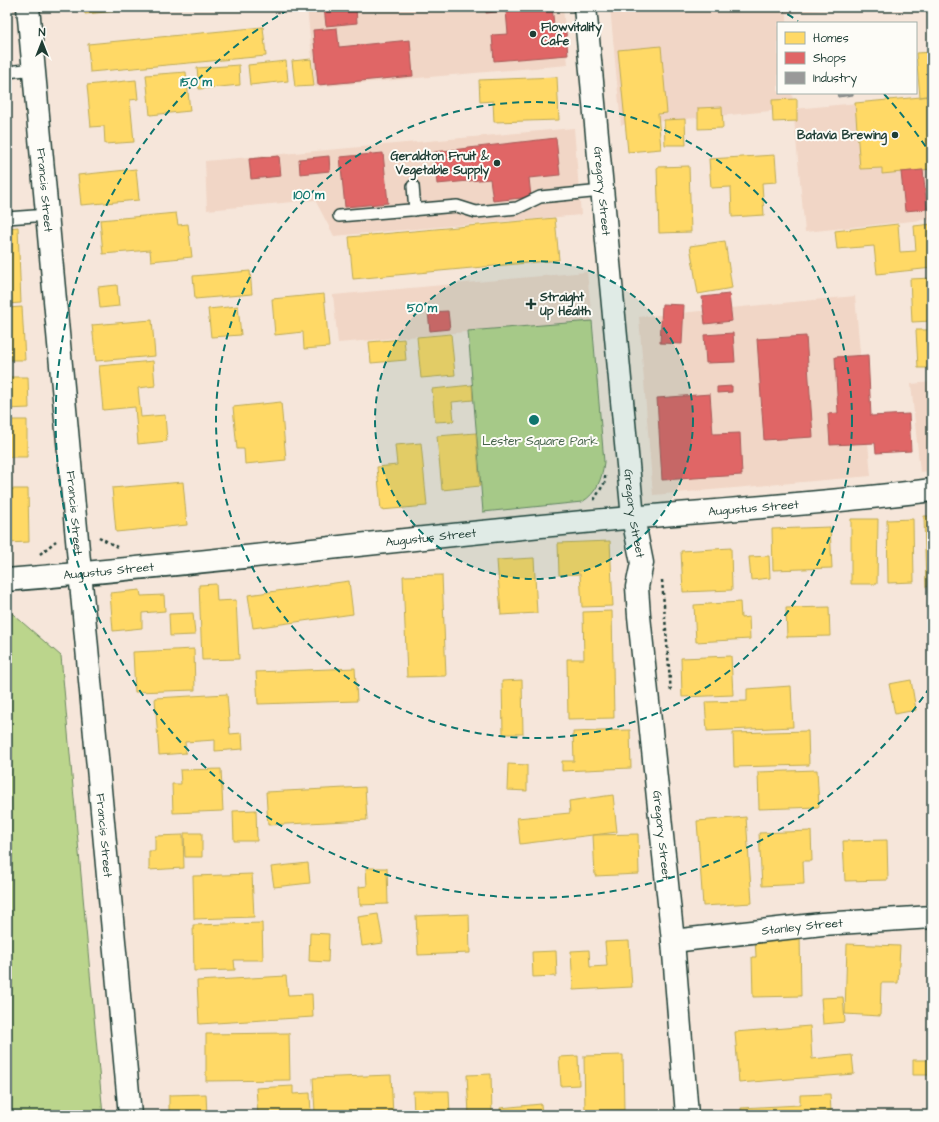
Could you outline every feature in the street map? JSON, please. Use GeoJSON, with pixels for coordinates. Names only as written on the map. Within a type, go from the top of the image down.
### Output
{"type":"FeatureCollection","features":[{"type":"Feature","properties":{"kind":"street","name":"Francis Street"},"geometry":{"type":"LineString","coordinates":[[28,7],[130,1115]]}},
{"type":"Feature","properties":{"kind":"street","name":"Gregory Street"},"geometry":{"type":"LineString","coordinates":[[585,7],[633,518],[642,563],[637,587],[639,616],[673,941],[687,1115]]}},
{"type":"Feature","properties":{"kind":"street","name":"Augustus Street"},"geometry":{"type":"LineString","coordinates":[[7,580],[81,574],[586,522],[856,500],[932,490]]}},
{"type":"Feature","properties":{"kind":"street","name":"Augustus Street"},"geometry":{"type":"LineString","coordinates":[[856,500],[932,501]]}},
{"type":"Feature","properties":{"kind":"street","name":"Stanley Street"},"geometry":{"type":"LineString","coordinates":[[673,941],[822,924],[932,917]]}},
{"type":"Feature","properties":{"kind":"lane"},"geometry":{"type":"LineString","coordinates":[[7,72],[34,70]]}},
{"type":"Feature","properties":{"kind":"lane"},"geometry":{"type":"LineString","coordinates":[[413,186],[415,210]]}},
{"type":"Feature","properties":{"kind":"lane"},"geometry":{"type":"LineString","coordinates":[[339,216],[457,206],[476,212],[517,208],[540,197],[602,191]]}},
{"type":"Feature","properties":{"kind":"lane"},"geometry":{"type":"LineString","coordinates":[[7,218],[48,215]]}},
{"type":"Feature","properties":{"kind":"path"},"geometry":{"type":"LineString","coordinates":[[38,556],[56,541],[62,541]]}},
{"type":"Feature","properties":{"kind":"shaded area"},"geometry":{"type":"Polygon","coordinates":[[[307,7],[563,7],[568,65],[315,87],[307,7]]]}},
{"type":"Feature","properties":{"kind":"shaded area"},"geometry":{"type":"Polygon","coordinates":[[[610,7],[851,7],[787,13],[787,22],[777,22],[777,94],[792,94],[794,109],[932,96],[932,219],[805,232],[793,109],[621,125],[610,7]]]}},
{"type":"Feature","properties":{"kind":"shaded area"},"geometry":{"type":"Polygon","coordinates":[[[7,37],[11,83],[7,84],[7,37]]]}},
{"type":"Feature","properties":{"kind":"shaded area"},"geometry":{"type":"Polygon","coordinates":[[[574,128],[581,215],[334,236],[315,200],[207,210],[205,161],[574,128]]]}},
{"type":"Feature","properties":{"kind":"shaded area"},"geometry":{"type":"Polygon","coordinates":[[[587,272],[592,321],[338,343],[333,295],[587,272]]]}},
{"type":"Feature","properties":{"kind":"shaded area"},"geometry":{"type":"Polygon","coordinates":[[[855,296],[871,476],[653,495],[639,317],[855,296]]]}},
{"type":"Feature","properties":{"kind":"shaded area"},"geometry":{"type":"Polygon","coordinates":[[[932,382],[932,471],[920,472],[911,384],[932,382]]]}},
{"type":"Feature","properties":{"kind":"green space","name":"Lester Square Park"},"geometry":{"type":"Polygon","coordinates":[[[592,321],[604,462],[598,485],[595,490],[582,502],[483,512],[468,331],[592,321]]]}},
{"type":"Feature","properties":{"kind":"green space"},"geometry":{"type":"Polygon","coordinates":[[[7,609],[61,656],[103,1115],[7,1115],[7,609]]]}},
{"type":"Feature","properties":{"kind":"building: Homes"},"geometry":{"type":"Polygon","coordinates":[[[84,7],[158,7],[85,14],[84,7]]]}},
{"type":"Feature","properties":{"kind":"building: Homes"},"geometry":{"type":"Polygon","coordinates":[[[263,27],[266,56],[90,72],[88,44],[263,27]]]}},
{"type":"Feature","properties":{"kind":"building: Homes"},"geometry":{"type":"Polygon","coordinates":[[[661,46],[667,113],[658,114],[661,149],[628,152],[618,50],[661,46]]]}},
{"type":"Feature","properties":{"kind":"building: Homes"},"geometry":{"type":"Polygon","coordinates":[[[932,52],[932,95],[920,97],[917,53],[932,52]]]}},
{"type":"Feature","properties":{"kind":"building: Homes"},"geometry":{"type":"Polygon","coordinates":[[[311,59],[314,86],[295,87],[292,61],[311,59]]]}},
{"type":"Feature","properties":{"kind":"building: Homes"},"geometry":{"type":"Polygon","coordinates":[[[286,61],[288,81],[250,85],[248,65],[286,61]]]}},
{"type":"Feature","properties":{"kind":"building: Homes"},"geometry":{"type":"Polygon","coordinates":[[[239,65],[240,85],[199,89],[197,68],[239,65]]]}},
{"type":"Feature","properties":{"kind":"building: Homes"},"geometry":{"type":"Polygon","coordinates":[[[186,72],[190,111],[150,115],[146,75],[186,72]]]}},
{"type":"Feature","properties":{"kind":"building: Homes"},"geometry":{"type":"Polygon","coordinates":[[[557,77],[559,120],[494,122],[493,101],[480,102],[479,80],[557,77]]]}},
{"type":"Feature","properties":{"kind":"building: Homes"},"geometry":{"type":"Polygon","coordinates":[[[136,80],[138,99],[130,100],[134,142],[105,144],[104,126],[91,127],[87,85],[136,80]]]}},
{"type":"Feature","properties":{"kind":"building: Homes","name":"Batavia Brewing"},"geometry":{"type":"Polygon","coordinates":[[[932,96],[932,169],[882,174],[882,168],[860,169],[855,103],[932,96]]]}},
{"type":"Feature","properties":{"kind":"building: Homes"},"geometry":{"type":"Polygon","coordinates":[[[797,99],[797,121],[773,122],[772,100],[797,99]]]}},
{"type":"Feature","properties":{"kind":"building: Homes"},"geometry":{"type":"Polygon","coordinates":[[[722,107],[723,128],[698,129],[698,108],[722,107]]]}},
{"type":"Feature","properties":{"kind":"building: Homes"},"geometry":{"type":"Polygon","coordinates":[[[685,119],[686,145],[665,145],[664,120],[685,119]]]}},
{"type":"Feature","properties":{"kind":"building: Homes"},"geometry":{"type":"Polygon","coordinates":[[[775,155],[777,182],[762,183],[764,215],[732,217],[731,187],[711,188],[709,159],[775,155]]]}},
{"type":"Feature","properties":{"kind":"building: Homes"},"geometry":{"type":"Polygon","coordinates":[[[689,166],[691,232],[659,233],[657,167],[689,166]]]}},
{"type":"Feature","properties":{"kind":"building: Homes"},"geometry":{"type":"Polygon","coordinates":[[[136,169],[139,200],[81,205],[78,175],[136,169]]]}},
{"type":"Feature","properties":{"kind":"building: Homes"},"geometry":{"type":"Polygon","coordinates":[[[176,213],[178,225],[188,224],[192,257],[151,261],[150,250],[103,254],[100,220],[176,213]]]}},
{"type":"Feature","properties":{"kind":"building: Homes"},"geometry":{"type":"Polygon","coordinates":[[[555,218],[559,260],[353,279],[349,237],[555,218]]]}},
{"type":"Feature","properties":{"kind":"building: Homes"},"geometry":{"type":"Polygon","coordinates":[[[898,224],[900,252],[916,251],[914,226],[932,224],[932,268],[877,274],[874,246],[837,249],[835,231],[898,224]]]}},
{"type":"Feature","properties":{"kind":"building: Homes"},"geometry":{"type":"Polygon","coordinates":[[[18,227],[21,303],[7,304],[7,228],[18,227]]]}},
{"type":"Feature","properties":{"kind":"building: Homes"},"geometry":{"type":"Polygon","coordinates":[[[725,241],[732,288],[698,294],[690,246],[725,241]]]}},
{"type":"Feature","properties":{"kind":"building: Homes"},"geometry":{"type":"Polygon","coordinates":[[[250,271],[252,294],[195,299],[193,276],[250,271]]]}},
{"type":"Feature","properties":{"kind":"building: Homes"},"geometry":{"type":"Polygon","coordinates":[[[932,278],[932,321],[912,322],[910,279],[932,278]]]}},
{"type":"Feature","properties":{"kind":"building: Homes"},"geometry":{"type":"Polygon","coordinates":[[[117,285],[119,306],[100,308],[98,287],[117,285]]]}},
{"type":"Feature","properties":{"kind":"building: Homes"},"geometry":{"type":"Polygon","coordinates":[[[324,294],[329,347],[304,349],[303,332],[275,335],[272,299],[324,294]]]}},
{"type":"Feature","properties":{"kind":"building: Homes"},"geometry":{"type":"Polygon","coordinates":[[[238,306],[241,335],[211,337],[208,309],[238,306]]]}},
{"type":"Feature","properties":{"kind":"building: Homes"},"geometry":{"type":"Polygon","coordinates":[[[22,307],[25,360],[7,360],[7,308],[22,307]]]}},
{"type":"Feature","properties":{"kind":"building: Homes"},"geometry":{"type":"Polygon","coordinates":[[[152,320],[155,356],[96,361],[92,325],[152,320]]]}},
{"type":"Feature","properties":{"kind":"building: Homes"},"geometry":{"type":"Polygon","coordinates":[[[916,330],[932,330],[932,368],[918,368],[916,330]]]}},
{"type":"Feature","properties":{"kind":"building: Homes"},"geometry":{"type":"Polygon","coordinates":[[[451,334],[455,375],[421,378],[417,337],[451,334]]]}},
{"type":"Feature","properties":{"kind":"building: Homes"},"geometry":{"type":"Polygon","coordinates":[[[404,339],[406,360],[371,363],[369,342],[404,339]]]}},
{"type":"Feature","properties":{"kind":"building: Homes"},"geometry":{"type":"Polygon","coordinates":[[[153,361],[155,386],[138,388],[141,417],[165,415],[167,441],[138,444],[135,407],[103,410],[99,366],[153,361]]]}},
{"type":"Feature","properties":{"kind":"building: Homes"},"geometry":{"type":"Polygon","coordinates":[[[7,377],[28,377],[29,408],[7,409],[7,377]]]}},
{"type":"Feature","properties":{"kind":"building: Homes"},"geometry":{"type":"Polygon","coordinates":[[[472,385],[473,400],[452,402],[454,421],[435,422],[432,389],[472,385]]]}},
{"type":"Feature","properties":{"kind":"building: Homes"},"geometry":{"type":"Polygon","coordinates":[[[281,402],[286,460],[245,464],[244,449],[237,449],[233,407],[281,402]]]}},
{"type":"Feature","properties":{"kind":"building: Homes"},"geometry":{"type":"Polygon","coordinates":[[[7,420],[27,420],[27,457],[7,457],[7,420]]]}},
{"type":"Feature","properties":{"kind":"building: Homes"},"geometry":{"type":"Polygon","coordinates":[[[476,433],[480,486],[442,490],[437,436],[476,433]]]}},
{"type":"Feature","properties":{"kind":"building: Homes"},"geometry":{"type":"Polygon","coordinates":[[[421,443],[427,506],[381,510],[377,467],[397,465],[395,445],[421,443]]]}},
{"type":"Feature","properties":{"kind":"building: Homes"},"geometry":{"type":"Polygon","coordinates":[[[183,482],[187,525],[116,532],[112,488],[183,482]]]}},
{"type":"Feature","properties":{"kind":"building: Homes"},"geometry":{"type":"Polygon","coordinates":[[[7,489],[28,489],[29,542],[7,543],[7,489]]]}},
{"type":"Feature","properties":{"kind":"building: Homes"},"geometry":{"type":"Polygon","coordinates":[[[924,516],[932,516],[932,586],[926,587],[924,516]]]}},
{"type":"Feature","properties":{"kind":"building: Homes"},"geometry":{"type":"Polygon","coordinates":[[[851,519],[878,519],[877,584],[851,584],[851,519]]]}},
{"type":"Feature","properties":{"kind":"building: Homes"},"geometry":{"type":"Polygon","coordinates":[[[913,519],[914,582],[888,583],[887,520],[913,519]]]}},
{"type":"Feature","properties":{"kind":"building: Homes"},"geometry":{"type":"Polygon","coordinates":[[[830,527],[832,568],[773,570],[772,529],[830,527]]]}},
{"type":"Feature","properties":{"kind":"building: Homes"},"geometry":{"type":"Polygon","coordinates":[[[610,541],[613,606],[582,607],[580,574],[559,575],[558,543],[610,541]]]}},
{"type":"Feature","properties":{"kind":"building: Homes"},"geometry":{"type":"Polygon","coordinates":[[[731,548],[732,590],[683,592],[681,551],[731,548]]]}},
{"type":"Feature","properties":{"kind":"building: Homes"},"geometry":{"type":"Polygon","coordinates":[[[769,556],[770,578],[751,580],[749,557],[769,556]]]}},
{"type":"Feature","properties":{"kind":"building: Homes"},"geometry":{"type":"Polygon","coordinates":[[[534,558],[537,613],[501,615],[497,560],[534,558]]]}},
{"type":"Feature","properties":{"kind":"building: Homes"},"geometry":{"type":"Polygon","coordinates":[[[442,575],[446,676],[407,677],[403,576],[442,575]]]}},
{"type":"Feature","properties":{"kind":"building: Homes"},"geometry":{"type":"Polygon","coordinates":[[[349,581],[353,614],[253,628],[248,595],[349,581]]]}},
{"type":"Feature","properties":{"kind":"building: Homes"},"geometry":{"type":"Polygon","coordinates":[[[216,584],[217,601],[236,600],[239,659],[202,660],[199,585],[216,584]]]}},
{"type":"Feature","properties":{"kind":"building: Homes"},"geometry":{"type":"Polygon","coordinates":[[[140,590],[141,596],[164,595],[165,611],[142,613],[142,628],[113,631],[110,593],[140,590]]]}},
{"type":"Feature","properties":{"kind":"building: Homes"},"geometry":{"type":"Polygon","coordinates":[[[740,602],[741,618],[749,617],[750,639],[696,642],[694,605],[740,602]]]}},
{"type":"Feature","properties":{"kind":"building: Homes"},"geometry":{"type":"Polygon","coordinates":[[[829,607],[830,636],[787,637],[786,608],[829,607]]]}},
{"type":"Feature","properties":{"kind":"building: Homes"},"geometry":{"type":"Polygon","coordinates":[[[612,611],[614,718],[568,719],[567,659],[584,659],[583,612],[612,611]]]}},
{"type":"Feature","properties":{"kind":"building: Homes"},"geometry":{"type":"Polygon","coordinates":[[[193,613],[195,635],[170,636],[169,614],[193,613]]]}},
{"type":"Feature","properties":{"kind":"building: Homes"},"geometry":{"type":"Polygon","coordinates":[[[194,649],[195,690],[135,692],[133,652],[194,649]]]}},
{"type":"Feature","properties":{"kind":"building: Homes"},"geometry":{"type":"Polygon","coordinates":[[[731,656],[733,695],[682,697],[681,658],[731,656]]]}},
{"type":"Feature","properties":{"kind":"building: Homes"},"geometry":{"type":"Polygon","coordinates":[[[355,668],[357,701],[258,704],[256,672],[355,668]]]}},
{"type":"Feature","properties":{"kind":"building: Homes"},"geometry":{"type":"Polygon","coordinates":[[[522,680],[523,734],[503,734],[502,681],[522,680]]]}},
{"type":"Feature","properties":{"kind":"building: Homes"},"geometry":{"type":"Polygon","coordinates":[[[911,680],[916,710],[895,714],[889,684],[911,680]]]}},
{"type":"Feature","properties":{"kind":"building: Homes"},"geometry":{"type":"Polygon","coordinates":[[[791,686],[793,727],[707,731],[705,702],[747,701],[747,689],[791,686]]]}},
{"type":"Feature","properties":{"kind":"building: Homes"},"geometry":{"type":"Polygon","coordinates":[[[227,694],[230,734],[242,733],[243,749],[215,751],[215,740],[185,742],[186,753],[159,755],[155,698],[227,694]]]}},
{"type":"Feature","properties":{"kind":"building: Homes"},"geometry":{"type":"Polygon","coordinates":[[[630,730],[631,768],[562,771],[562,761],[574,761],[573,732],[630,730]]]}},
{"type":"Feature","properties":{"kind":"building: Homes"},"geometry":{"type":"Polygon","coordinates":[[[808,731],[809,765],[734,767],[733,733],[808,731]]]}},
{"type":"Feature","properties":{"kind":"building: Homes"},"geometry":{"type":"Polygon","coordinates":[[[508,764],[527,765],[527,791],[507,790],[508,764]]]}},
{"type":"Feature","properties":{"kind":"building: Homes"},"geometry":{"type":"Polygon","coordinates":[[[221,769],[223,811],[173,813],[172,784],[181,784],[180,770],[221,769]]]}},
{"type":"Feature","properties":{"kind":"building: Homes"},"geometry":{"type":"Polygon","coordinates":[[[817,770],[819,807],[759,809],[758,772],[817,770]]]}},
{"type":"Feature","properties":{"kind":"building: Homes"},"geometry":{"type":"Polygon","coordinates":[[[365,787],[367,820],[268,825],[266,792],[365,787]]]}},
{"type":"Feature","properties":{"kind":"building: Homes"},"geometry":{"type":"Polygon","coordinates":[[[613,795],[617,832],[520,844],[517,818],[570,813],[569,801],[613,795]]]}},
{"type":"Feature","properties":{"kind":"building: Homes"},"geometry":{"type":"Polygon","coordinates":[[[256,810],[257,841],[234,841],[233,811],[256,810]]]}},
{"type":"Feature","properties":{"kind":"building: Homes"},"geometry":{"type":"Polygon","coordinates":[[[746,817],[752,903],[703,906],[697,821],[746,817]]]}},
{"type":"Feature","properties":{"kind":"building: Homes"},"geometry":{"type":"Polygon","coordinates":[[[811,831],[812,861],[803,861],[804,884],[762,886],[759,833],[811,831]]]}},
{"type":"Feature","properties":{"kind":"building: Homes"},"geometry":{"type":"Polygon","coordinates":[[[184,833],[202,833],[202,857],[185,857],[184,833]]]}},
{"type":"Feature","properties":{"kind":"building: Homes"},"geometry":{"type":"Polygon","coordinates":[[[638,834],[639,874],[595,876],[593,835],[638,834]]]}},
{"type":"Feature","properties":{"kind":"building: Homes"},"geometry":{"type":"Polygon","coordinates":[[[183,835],[184,868],[149,870],[149,851],[155,851],[155,836],[183,835]]]}},
{"type":"Feature","properties":{"kind":"building: Homes"},"geometry":{"type":"Polygon","coordinates":[[[887,840],[888,880],[845,881],[843,841],[887,840]]]}},
{"type":"Feature","properties":{"kind":"building: Homes"},"geometry":{"type":"Polygon","coordinates":[[[308,863],[310,883],[274,887],[271,867],[308,863]]]}},
{"type":"Feature","properties":{"kind":"building: Homes"},"geometry":{"type":"Polygon","coordinates":[[[366,868],[387,868],[388,904],[360,905],[359,887],[367,886],[366,868]]]}},
{"type":"Feature","properties":{"kind":"building: Homes"},"geometry":{"type":"Polygon","coordinates":[[[252,874],[254,917],[194,919],[193,876],[252,874]]]}},
{"type":"Feature","properties":{"kind":"building: Homes"},"geometry":{"type":"Polygon","coordinates":[[[378,914],[383,943],[362,946],[358,917],[378,914]]]}},
{"type":"Feature","properties":{"kind":"building: Homes"},"geometry":{"type":"Polygon","coordinates":[[[469,914],[470,953],[418,955],[416,916],[469,914]]]}},
{"type":"Feature","properties":{"kind":"building: Homes"},"geometry":{"type":"Polygon","coordinates":[[[262,923],[263,960],[234,960],[235,970],[194,971],[193,925],[262,923]]]}},
{"type":"Feature","properties":{"kind":"building: Homes"},"geometry":{"type":"Polygon","coordinates":[[[310,933],[329,934],[328,962],[309,961],[310,933]]]}},
{"type":"Feature","properties":{"kind":"building: Homes"},"geometry":{"type":"Polygon","coordinates":[[[800,935],[801,996],[753,997],[752,957],[756,957],[755,936],[800,935]]]}},
{"type":"Feature","properties":{"kind":"building: Homes"},"geometry":{"type":"Polygon","coordinates":[[[629,941],[632,987],[573,990],[571,951],[589,950],[590,967],[607,966],[605,942],[629,941]]]}},
{"type":"Feature","properties":{"kind":"building: Homes"},"geometry":{"type":"Polygon","coordinates":[[[847,944],[900,946],[898,983],[881,983],[880,1016],[845,1014],[847,944]]]}},
{"type":"Feature","properties":{"kind":"building: Homes"},"geometry":{"type":"Polygon","coordinates":[[[556,951],[557,976],[533,977],[532,952],[556,951]]]}},
{"type":"Feature","properties":{"kind":"building: Homes"},"geometry":{"type":"Polygon","coordinates":[[[286,976],[288,995],[312,994],[313,1017],[199,1024],[197,981],[286,976]]]}},
{"type":"Feature","properties":{"kind":"building: Homes"},"geometry":{"type":"Polygon","coordinates":[[[843,997],[845,1022],[823,1024],[821,998],[843,997]]]}},
{"type":"Feature","properties":{"kind":"building: Homes"},"geometry":{"type":"Polygon","coordinates":[[[810,1026],[812,1059],[852,1055],[854,1074],[739,1083],[735,1032],[810,1026]]]}},
{"type":"Feature","properties":{"kind":"building: Homes"},"geometry":{"type":"Polygon","coordinates":[[[289,1033],[290,1080],[206,1081],[206,1034],[289,1033]]]}},
{"type":"Feature","properties":{"kind":"building: Homes"},"geometry":{"type":"Polygon","coordinates":[[[623,1055],[624,1110],[585,1111],[584,1056],[623,1055]]]}},
{"type":"Feature","properties":{"kind":"building: Homes"},"geometry":{"type":"Polygon","coordinates":[[[578,1056],[579,1085],[561,1086],[559,1057],[578,1056]]]}},
{"type":"Feature","properties":{"kind":"building: Homes"},"geometry":{"type":"Polygon","coordinates":[[[913,1060],[932,1060],[932,1075],[913,1075],[913,1060]]]}},
{"type":"Feature","properties":{"kind":"building: Homes"},"geometry":{"type":"Polygon","coordinates":[[[491,1074],[492,1115],[469,1115],[467,1075],[491,1074]]]}},
{"type":"Feature","properties":{"kind":"building: Homes"},"geometry":{"type":"Polygon","coordinates":[[[391,1075],[393,1115],[354,1115],[354,1110],[315,1112],[313,1078],[391,1075]]]}},
{"type":"Feature","properties":{"kind":"building: Homes"},"geometry":{"type":"Polygon","coordinates":[[[293,1086],[293,1094],[310,1093],[311,1115],[258,1115],[256,1088],[293,1086]]]}},
{"type":"Feature","properties":{"kind":"building: Homes"},"geometry":{"type":"Polygon","coordinates":[[[413,1091],[449,1091],[450,1115],[414,1115],[413,1091]]]}},
{"type":"Feature","properties":{"kind":"building: Homes"},"geometry":{"type":"Polygon","coordinates":[[[206,1094],[207,1115],[169,1115],[169,1095],[206,1094]]]}},
{"type":"Feature","properties":{"kind":"building: Homes"},"geometry":{"type":"Polygon","coordinates":[[[830,1094],[831,1111],[819,1112],[820,1115],[741,1115],[741,1108],[800,1105],[800,1095],[830,1094]]]}},
{"type":"Feature","properties":{"kind":"building: Homes"},"geometry":{"type":"Polygon","coordinates":[[[541,1104],[542,1115],[501,1115],[500,1108],[541,1104]]]}},
{"type":"Feature","properties":{"kind":"building: Shops"},"geometry":{"type":"Polygon","coordinates":[[[324,7],[356,7],[357,23],[326,26],[324,7]]]}},
{"type":"Feature","properties":{"kind":"building: Shops","name":"Flowvitality Cafe"},"geometry":{"type":"Polygon","coordinates":[[[486,7],[552,7],[555,33],[566,32],[568,55],[494,61],[492,35],[508,34],[506,11],[486,13],[486,7]]]}},
{"type":"Feature","properties":{"kind":"building: Shops"},"geometry":{"type":"Polygon","coordinates":[[[337,28],[339,47],[410,40],[413,76],[318,85],[313,30],[337,28]]]}},
{"type":"Feature","properties":{"kind":"building: Shops","name":"Geraldton Fruit & Vegetable Supply"},"geometry":{"type":"Polygon","coordinates":[[[556,138],[560,175],[529,178],[531,197],[493,201],[490,179],[437,184],[434,152],[556,138]]]}},
{"type":"Feature","properties":{"kind":"building: Shops"},"geometry":{"type":"Polygon","coordinates":[[[383,153],[388,203],[345,207],[340,157],[383,153]]]}},
{"type":"Feature","properties":{"kind":"building: Shops"},"geometry":{"type":"Polygon","coordinates":[[[279,156],[281,176],[251,179],[249,159],[279,156]]]}},
{"type":"Feature","properties":{"kind":"building: Shops"},"geometry":{"type":"Polygon","coordinates":[[[329,156],[330,171],[300,174],[299,159],[329,156]]]}},
{"type":"Feature","properties":{"kind":"building: Shops"},"geometry":{"type":"Polygon","coordinates":[[[923,170],[927,209],[905,211],[901,172],[923,170]]]}},
{"type":"Feature","properties":{"kind":"building: Shops"},"geometry":{"type":"Polygon","coordinates":[[[729,294],[732,321],[705,324],[702,297],[729,294]]]}},
{"type":"Feature","properties":{"kind":"building: Shops"},"geometry":{"type":"Polygon","coordinates":[[[662,304],[684,305],[682,344],[660,343],[662,304]]]}},
{"type":"Feature","properties":{"kind":"building: Shops"},"geometry":{"type":"Polygon","coordinates":[[[448,311],[450,329],[430,331],[428,312],[448,311]]]}},
{"type":"Feature","properties":{"kind":"building: Shops"},"geometry":{"type":"Polygon","coordinates":[[[733,333],[735,362],[706,363],[704,335],[733,333]]]}},
{"type":"Feature","properties":{"kind":"building: Shops"},"geometry":{"type":"Polygon","coordinates":[[[806,336],[813,437],[764,440],[757,339],[806,336]]]}},
{"type":"Feature","properties":{"kind":"building: Shops"},"geometry":{"type":"Polygon","coordinates":[[[868,355],[871,416],[909,414],[911,451],[876,453],[875,443],[830,445],[828,414],[838,413],[835,357],[868,355]]]}},
{"type":"Feature","properties":{"kind":"building: Shops"},"geometry":{"type":"Polygon","coordinates":[[[732,386],[732,392],[717,393],[717,387],[732,386]]]}},
{"type":"Feature","properties":{"kind":"building: Shops"},"geometry":{"type":"Polygon","coordinates":[[[710,394],[713,434],[740,433],[742,475],[662,480],[657,398],[710,394]]]}},
{"type":"Feature","properties":{"kind":"building: Industry"},"geometry":{"type":"Polygon","coordinates":[[[837,94],[853,94],[853,95],[838,97],[837,94]]]}},
{"type":"Feature","properties":{"kind":"place","name":"Flowvitality Cafe"},"geometry":{"type":"Point","coordinates":[533,34]}},
{"type":"Feature","properties":{"kind":"place","name":"Batavia Brewing"},"geometry":{"type":"Point","coordinates":[895,135]}},
{"type":"Feature","properties":{"kind":"place","name":"Geraldton Fruit & Vegetable Supply"},"geometry":{"type":"Point","coordinates":[497,163]}},
{"type":"Feature","properties":{"kind":"place","name":"Straight Up Health"},"geometry":{"type":"Point","coordinates":[531,304]}}]}
